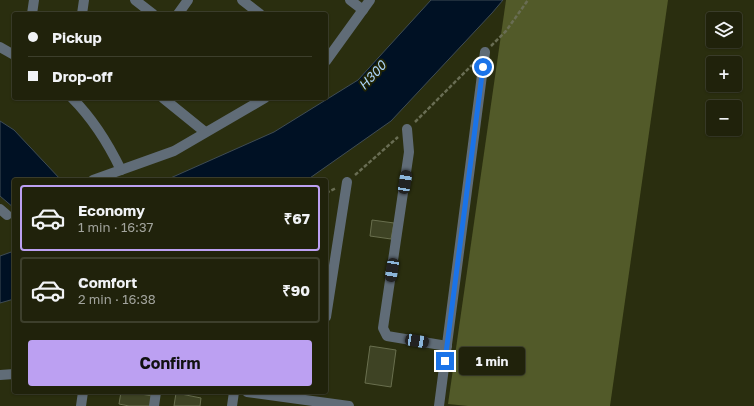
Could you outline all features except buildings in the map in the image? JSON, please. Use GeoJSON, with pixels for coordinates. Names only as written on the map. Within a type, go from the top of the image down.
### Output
{"type":"FeatureCollection","features":[{"type":"Feature","properties":{"kind":"street"},"geometry":{"type":"LineString","coordinates":[[32,12],[34,0]]}},
{"type":"Feature","properties":{"kind":"street"},"geometry":{"type":"LineString","coordinates":[[82,12],[84,0]]}},
{"type":"Feature","properties":{"kind":"street"},"geometry":{"type":"LineString","coordinates":[[135,0],[150,12]]}},
{"type":"Feature","properties":{"kind":"street"},"geometry":{"type":"LineString","coordinates":[[179,12],[188,0]]}},
{"type":"Feature","properties":{"kind":"street"},"geometry":{"type":"LineString","coordinates":[[242,0],[257,12]]}},
{"type":"Feature","properties":{"kind":"street"},"geometry":{"type":"LineString","coordinates":[[350,0],[363,10]]}},
{"type":"Feature","properties":{"kind":"street"},"geometry":{"type":"LineString","coordinates":[[328,58],[370,0]]}},
{"type":"Feature","properties":{"kind":"street"},"geometry":{"type":"LineString","coordinates":[[0,47],[12,54]]}},
{"type":"Feature","properties":{"kind":"street"},"geometry":{"type":"LineString","coordinates":[[439,406],[485,52]]}},
{"type":"Feature","properties":{"kind":"street"},"geometry":{"type":"LineString","coordinates":[[74,100],[95,124],[121,170]]}},
{"type":"Feature","properties":{"kind":"street"},"geometry":{"type":"LineString","coordinates":[[165,100],[205,132]]}},
{"type":"Feature","properties":{"kind":"street"},"geometry":{"type":"LineString","coordinates":[[99,178],[174,151],[261,100]]}},
{"type":"Feature","properties":{"kind":"street"},"geometry":{"type":"LineString","coordinates":[[407,129],[409,152],[383,328],[387,336],[447,346]]}},
{"type":"Feature","properties":{"kind":"street"},"geometry":{"type":"LineString","coordinates":[[328,304],[347,182]]}},
{"type":"Feature","properties":{"kind":"street"},"geometry":{"type":"LineString","coordinates":[[0,375],[12,374]]}},
{"type":"Feature","properties":{"kind":"street"},"geometry":{"type":"LineString","coordinates":[[80,406],[83,394]]}},
{"type":"Feature","properties":{"kind":"street"},"geometry":{"type":"LineString","coordinates":[[154,406],[156,394]]}},
{"type":"Feature","properties":{"kind":"street"},"geometry":{"type":"LineString","coordinates":[[232,406],[234,394]]}},
{"type":"Feature","properties":{"kind":"street"},"geometry":{"type":"LineString","coordinates":[[278,394],[314,397],[349,406]]}},
{"type":"Feature","properties":{"kind":"path"},"geometry":{"type":"LineString","coordinates":[[328,192],[347,182],[407,129],[506,31],[528,0]]}},
{"type":"Feature","properties":{"kind":"green space"},"geometry":{"type":"Polygon","coordinates":[[[506,0],[668,0],[610,406],[468,406],[448,404],[506,0]]]}},
{"type":"Feature","properties":{"kind":"water","name":"H300"},"geometry":{"type":"Polygon","coordinates":[[[431,0],[503,0],[391,121],[310,178],[170,178],[274,132],[328,100],[358,80],[431,0]]]}},
{"type":"Feature","properties":{"kind":"water"},"geometry":{"type":"Polygon","coordinates":[[[0,121],[14,130],[59,178],[12,178],[12,206],[0,196],[0,121]]]}},
{"type":"Feature","properties":{"kind":"water"},"geometry":{"type":"Polygon","coordinates":[[[12,252],[12,300],[0,303],[0,256],[12,252]]]}},
{"type":"Feature","properties":{"kind":"route"},"geometry":{"type":"LineString","coordinates":[[445,361],[483,67]]}}]}
